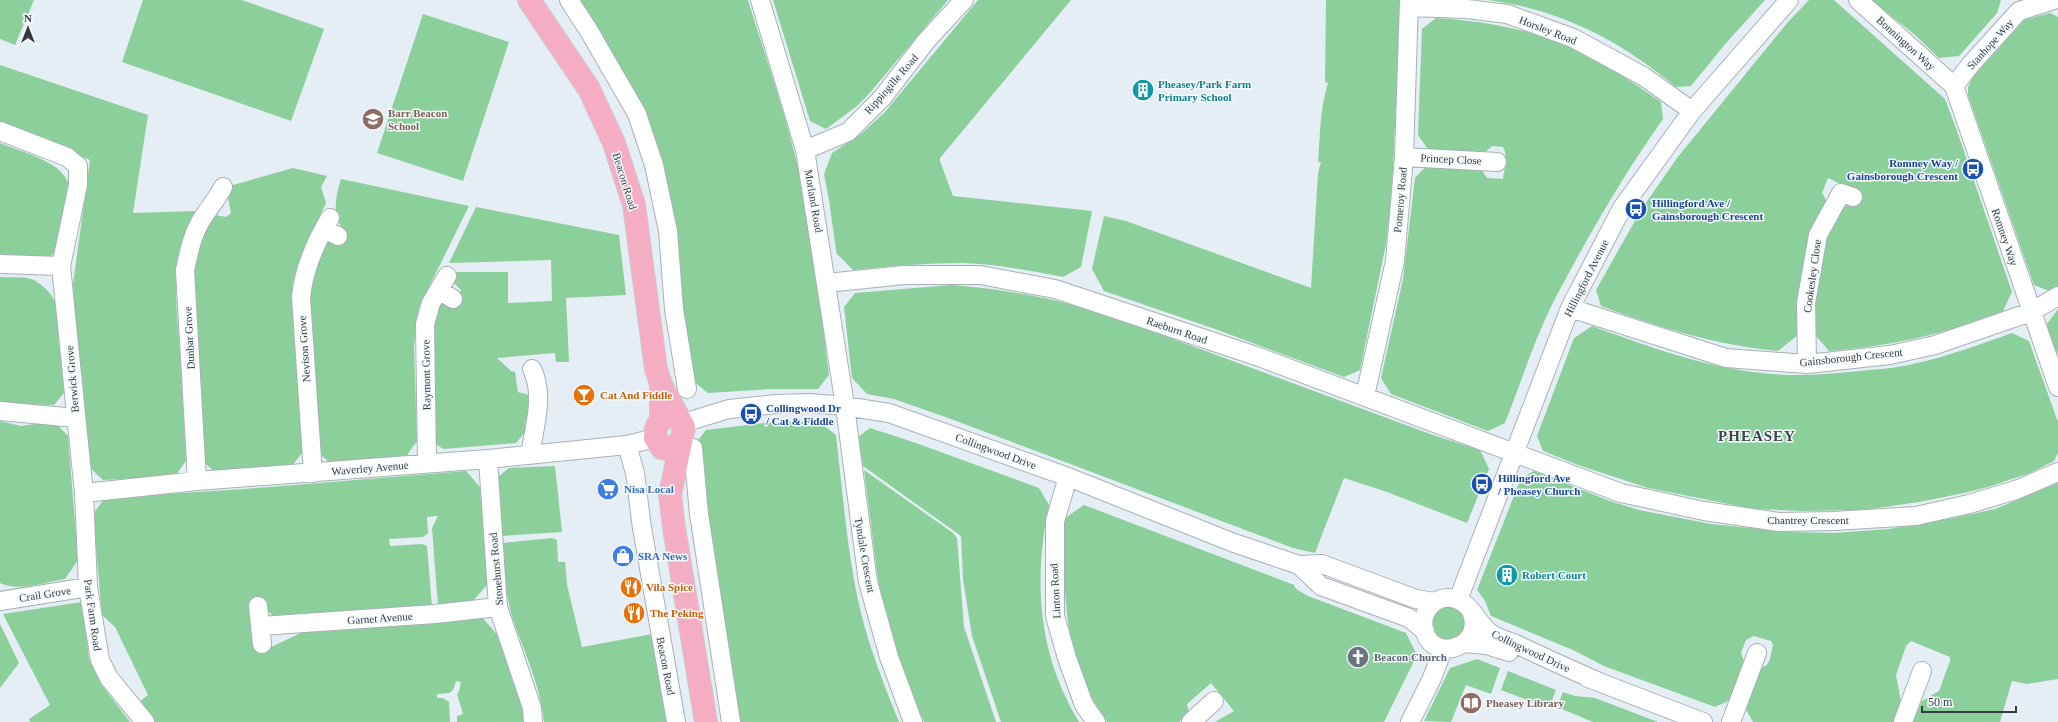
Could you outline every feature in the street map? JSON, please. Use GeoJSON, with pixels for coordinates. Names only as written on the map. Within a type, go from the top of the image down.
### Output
{"type":"FeatureCollection","features":[{"type":"Feature","properties":{"kind":"main road","name":"Beacon Road"},"geometry":{"type":"LineString","coordinates":[[529,0],[589,89],[614,143],[634,205],[655,361],[673,434],[671,484],[674,528],[706,722]]}},
{"type":"Feature","properties":{"kind":"street"},"geometry":{"type":"LineString","coordinates":[[569,0],[589,31],[639,121],[654,165],[668,231],[671,310],[687,389]]}},
{"type":"Feature","properties":{"kind":"street","name":"Morland Road"},"geometry":{"type":"LineString","coordinates":[[760,0],[805,150],[827,283],[845,406]]}},
{"type":"Feature","properties":{"kind":"street","name":"Rippingille Road"},"geometry":{"type":"LineString","coordinates":[[805,150],[848,132],[882,98],[928,40],[964,0]]}},
{"type":"Feature","properties":{"kind":"street","name":"Hillingford Avenue"},"geometry":{"type":"LineString","coordinates":[[1465,606],[1514,451],[1570,308],[1622,208],[1692,111],[1789,0]]}},
{"type":"Feature","properties":{"kind":"street","name":"Bonnington Way"},"geometry":{"type":"LineString","coordinates":[[1858,0],[1954,86]]}},
{"type":"Feature","properties":{"kind":"street","name":"Stanhope Way"},"geometry":{"type":"LineString","coordinates":[[1954,86],[2016,5],[2054,0]]}},
{"type":"Feature","properties":{"kind":"street","name":"Horsley Road"},"geometry":{"type":"LineString","coordinates":[[1409,3],[1507,14],[1573,38],[1643,76],[1692,111]]}},
{"type":"Feature","properties":{"kind":"street","name":"Pomeroy Road"},"geometry":{"type":"LineString","coordinates":[[1364,396],[1394,261],[1404,157],[1409,3]]}},
{"type":"Feature","properties":{"kind":"street","name":"Romney Way"},"geometry":{"type":"LineString","coordinates":[[1954,86],[2058,387]]}},
{"type":"Feature","properties":{"kind":"street","name":"Berwick Grove"},"geometry":{"type":"LineString","coordinates":[[0,132],[67,157],[78,166],[78,185],[61,266],[84,493]]}},
{"type":"Feature","properties":{"kind":"street","name":"Princep Close"},"geometry":{"type":"LineString","coordinates":[[1404,157],[1497,162]]}},
{"type":"Feature","properties":{"kind":"street","name":"Cookesley Close"},"geometry":{"type":"LineString","coordinates":[[1807,364],[1806,303],[1818,235],[1841,192]]}},
{"type":"Feature","properties":{"kind":"street","name":"Dunbar Grove"},"geometry":{"type":"LineString","coordinates":[[197,481],[185,270],[190,245],[202,219],[221,200]]}},
{"type":"Feature","properties":{"kind":"street","name":"Nevison Grove"},"geometry":{"type":"LineString","coordinates":[[313,473],[301,297],[303,280],[309,258],[330,228]]}},
{"type":"Feature","properties":{"kind":"street"},"geometry":{"type":"LineString","coordinates":[[0,264],[61,266]]}},
{"type":"Feature","properties":{"kind":"street","name":"Raeburn Road"},"geometry":{"type":"LineString","coordinates":[[827,283],[904,275],[980,275],[1055,289],[1252,355],[1514,451]]}},
{"type":"Feature","properties":{"kind":"street","name":"Raymont Grove"},"geometry":{"type":"LineString","coordinates":[[427,463],[425,324],[430,303],[446,288]]}},
{"type":"Feature","properties":{"kind":"street","name":"Gainsborough Crescent"},"geometry":{"type":"LineString","coordinates":[[1570,308],[1726,358],[1807,364],[1890,355],[1935,345],[2031,312],[2058,296]]}},
{"type":"Feature","properties":{"kind":"street"},"geometry":{"type":"LineString","coordinates":[[530,455],[538,399],[537,380],[532,369]]}},
{"type":"Feature","properties":{"kind":"street","name":"Collingwood Drive"},"geometry":{"type":"LineString","coordinates":[[673,434],[729,409],[749,406],[810,403],[845,406],[889,413],[1068,477],[1234,542],[1299,565],[1322,564],[1416,599],[1434,602],[1444,598],[1465,606],[1488,632],[1599,682]]}},
{"type":"Feature","properties":{"kind":"street","name":"Tyndale Crescent"},"geometry":{"type":"LineString","coordinates":[[845,406],[868,582],[889,658],[913,722]]}},
{"type":"Feature","properties":{"kind":"street"},"geometry":{"type":"LineString","coordinates":[[0,411],[76,418]]}},
{"type":"Feature","properties":{"kind":"street","name":"Waverley Avenue"},"geometry":{"type":"LineString","coordinates":[[84,493],[197,481],[427,463],[488,460],[627,445],[673,434]]}},
{"type":"Feature","properties":{"kind":"street","name":"Beacon Road"},"geometry":{"type":"LineString","coordinates":[[673,434],[698,508],[731,722]]}},
{"type":"Feature","properties":{"kind":"street","name":"Beacon Road"},"geometry":{"type":"LineString","coordinates":[[627,445],[635,473],[643,536],[676,722]]}},
{"type":"Feature","properties":{"kind":"street","name":"Chantrey Crescent"},"geometry":{"type":"LineString","coordinates":[[1514,451],[1621,493],[1704,511],[1779,522],[1834,521],[1916,516],[1969,504],[2016,490],[2058,472]]}},
{"type":"Feature","properties":{"kind":"street","name":"Stonehurst Road"},"geometry":{"type":"LineString","coordinates":[[488,460],[498,607],[532,708],[533,722]]}},
{"type":"Feature","properties":{"kind":"street","name":"Linton Road"},"geometry":{"type":"LineString","coordinates":[[1068,477],[1055,521],[1055,616],[1067,658],[1084,705],[1096,722]]}},
{"type":"Feature","properties":{"kind":"street","name":"Park Farm Road"},"geometry":{"type":"LineString","coordinates":[[84,493],[88,587],[100,660],[109,678],[145,722]]}},
{"type":"Feature","properties":{"kind":"street","name":"Collingwood Drive"},"geometry":{"type":"LineString","coordinates":[[1299,565],[1321,586],[1409,618],[1424,631],[1430,641],[1443,648],[1455,648],[1465,643],[1486,645],[1599,682],[1703,722]]}},
{"type":"Feature","properties":{"kind":"street","name":"Crail Grove"},"geometry":{"type":"LineString","coordinates":[[0,600],[88,587]]}},
{"type":"Feature","properties":{"kind":"street"},"geometry":{"type":"LineString","coordinates":[[1424,631],[1424,616],[1434,602]]}},
{"type":"Feature","properties":{"kind":"street"},"geometry":{"type":"LineString","coordinates":[[258,606],[262,644]]}},
{"type":"Feature","properties":{"kind":"street"},"geometry":{"type":"LineString","coordinates":[[1465,606],[1474,622],[1473,629],[1465,643]]}},
{"type":"Feature","properties":{"kind":"street","name":"Garnet Avenue"},"geometry":{"type":"LineString","coordinates":[[261,626],[435,614],[498,607]]}},
{"type":"Feature","properties":{"kind":"street"},"geometry":{"type":"LineString","coordinates":[[1410,722],[1432,678],[1443,648]]}},
{"type":"Feature","properties":{"kind":"street"},"geometry":{"type":"LineString","coordinates":[[1731,722],[1758,653]]}},
{"type":"Feature","properties":{"kind":"street"},"geometry":{"type":"LineString","coordinates":[[1903,722],[1922,671]]}},
{"type":"Feature","properties":{"kind":"street"},"geometry":{"type":"LineString","coordinates":[[1191,722],[1214,701]]}},
{"type":"Feature","properties":{"kind":"green space"},"geometry":{"type":"Polygon","coordinates":[[[0,0],[34,0],[15,45],[0,39],[0,0]]]}},
{"type":"Feature","properties":{"kind":"green space"},"geometry":{"type":"Polygon","coordinates":[[[143,0],[242,0],[324,29],[291,121],[122,62],[143,0]]]}},
{"type":"Feature","properties":{"kind":"green space"},"geometry":{"type":"Polygon","coordinates":[[[575,0],[748,0],[787,126],[804,194],[816,272],[829,375],[818,389],[771,389],[708,393],[694,382],[693,363],[687,348],[664,174],[575,0]]]}},
{"type":"Feature","properties":{"kind":"green space"},"geometry":{"type":"Polygon","coordinates":[[[773,0],[948,0],[868,95],[857,106],[826,129],[810,121],[773,0]]]}},
{"type":"Feature","properties":{"kind":"green space"},"geometry":{"type":"Polygon","coordinates":[[[978,0],[1071,0],[940,158],[953,196],[1092,211],[1081,267],[1063,277],[1001,266],[963,263],[908,265],[853,270],[837,254],[836,250],[824,174],[832,153],[861,134],[884,113],[978,0]]]}},
{"type":"Feature","properties":{"kind":"green space"},"geometry":{"type":"Polygon","coordinates":[[[1326,0],[1401,0],[1392,189],[1386,244],[1360,370],[1344,377],[1215,329],[1104,291],[1092,269],[1104,216],[1126,221],[1311,288],[1318,173],[1321,162],[1318,162],[1321,122],[1323,102],[1328,83],[1325,82],[1326,0]]]}},
{"type":"Feature","properties":{"kind":"green space"},"geometry":{"type":"Polygon","coordinates":[[[1488,0],[1765,0],[1726,43],[1691,86],[1676,87],[1633,55],[1611,41],[1588,30],[1541,11],[1488,0]]]}},
{"type":"Feature","properties":{"kind":"green space"},"geometry":{"type":"Polygon","coordinates":[[[1809,0],[1834,0],[1945,99],[2012,292],[2003,311],[1961,326],[1918,338],[1874,346],[1829,351],[1811,330],[1816,282],[1827,238],[1839,208],[1853,205],[1843,185],[1828,178],[1822,193],[1827,202],[1798,335],[1778,351],[1710,340],[1666,328],[1601,306],[1596,290],[1641,210],[1677,158],[1788,22],[1809,0]]]}},
{"type":"Feature","properties":{"kind":"green space"},"geometry":{"type":"Polygon","coordinates":[[[1871,0],[2001,0],[1997,13],[1959,56],[1939,58],[1915,35],[1871,0]]]}},
{"type":"Feature","properties":{"kind":"green space"},"geometry":{"type":"Polygon","coordinates":[[[2050,13],[2058,17],[2058,286],[2049,291],[2034,285],[1968,95],[1968,87],[1972,78],[2024,20],[2050,13]]]}},
{"type":"Feature","properties":{"kind":"green space"},"geometry":{"type":"Polygon","coordinates":[[[423,14],[509,42],[463,181],[377,153],[423,14]]]}},
{"type":"Feature","properties":{"kind":"green space"},"geometry":{"type":"Polygon","coordinates":[[[1436,18],[1454,19],[1513,28],[1551,39],[1596,59],[1661,102],[1663,119],[1608,204],[1582,248],[1550,309],[1536,341],[1505,423],[1488,431],[1391,394],[1381,378],[1403,279],[1415,178],[1428,164],[1480,167],[1487,178],[1503,179],[1505,167],[1505,154],[1503,147],[1492,146],[1482,155],[1430,152],[1418,135],[1422,29],[1436,18]]]}},
{"type":"Feature","properties":{"kind":"green space"},"geometry":{"type":"Polygon","coordinates":[[[0,65],[148,115],[133,213],[195,211],[181,246],[176,280],[186,461],[175,476],[103,480],[88,466],[73,284],[90,160],[0,125],[0,65]]]}},
{"type":"Feature","properties":{"kind":"green space"},"geometry":{"type":"Polygon","coordinates":[[[0,143],[30,154],[51,164],[66,178],[69,187],[69,199],[60,248],[45,261],[0,259],[0,143]]]}},
{"type":"Feature","properties":{"kind":"green space"},"geometry":{"type":"Polygon","coordinates":[[[293,168],[327,176],[321,187],[326,203],[301,256],[292,289],[303,448],[302,453],[291,467],[215,472],[200,459],[191,286],[196,243],[210,218],[216,215],[226,217],[231,213],[226,187],[293,168]]]}},
{"type":"Feature","properties":{"kind":"green space"},"geometry":{"type":"Polygon","coordinates":[[[341,179],[469,206],[419,307],[414,345],[417,441],[405,458],[332,465],[316,450],[309,311],[311,269],[325,244],[344,231],[340,225],[336,212],[336,199],[341,179]]]}},
{"type":"Feature","properties":{"kind":"green space"},"geometry":{"type":"Polygon","coordinates":[[[476,207],[619,235],[626,295],[566,298],[569,362],[556,362],[555,353],[497,358],[511,371],[515,372],[518,392],[529,395],[532,403],[525,424],[525,432],[516,443],[443,449],[432,441],[428,324],[437,300],[456,300],[461,290],[452,281],[452,272],[508,272],[508,303],[552,301],[551,260],[449,263],[476,207]]]}},
{"type":"Feature","properties":{"kind":"green space"},"geometry":{"type":"Polygon","coordinates":[[[0,277],[34,280],[46,289],[55,302],[61,333],[64,393],[54,405],[9,404],[0,402],[0,277]]]}},
{"type":"Feature","properties":{"kind":"green space"},"geometry":{"type":"Polygon","coordinates":[[[951,285],[993,289],[1035,296],[1116,318],[1433,435],[1480,450],[1489,469],[1467,523],[1387,492],[1344,478],[1315,553],[1293,548],[951,419],[894,399],[867,394],[852,378],[844,307],[855,293],[951,285]]]}},
{"type":"Feature","properties":{"kind":"green space"},"geometry":{"type":"Polygon","coordinates":[[[2058,309],[2057,353],[2048,332],[2047,324],[2058,309]]]}},
{"type":"Feature","properties":{"kind":"green space"},"geometry":{"type":"Polygon","coordinates":[[[1592,326],[1641,344],[1692,360],[1744,371],[1797,375],[1910,365],[1953,353],[2012,333],[2029,341],[2058,422],[2058,453],[2054,461],[2030,473],[1988,487],[1919,502],[1863,510],[1802,511],[1754,509],[1648,488],[1578,465],[1543,451],[1537,436],[1574,338],[1592,326]]]}},
{"type":"Feature","properties":{"kind":"green space"},"geometry":{"type":"Polygon","coordinates":[[[0,421],[21,426],[54,421],[68,436],[78,560],[65,579],[15,587],[0,583],[0,421]]]}},
{"type":"Feature","properties":{"kind":"green space"},"geometry":{"type":"Polygon","coordinates":[[[818,421],[836,435],[843,502],[856,591],[873,655],[899,722],[737,722],[700,467],[698,440],[706,430],[764,423],[818,421]]]}},
{"type":"Feature","properties":{"kind":"green space"},"geometry":{"type":"Polygon","coordinates":[[[870,428],[916,443],[1039,488],[1049,505],[1041,562],[1041,590],[1047,644],[1065,696],[1079,722],[1001,722],[972,636],[963,579],[961,536],[863,466],[858,437],[870,428]]]}},
{"type":"Feature","properties":{"kind":"green space"},"geometry":{"type":"Polygon","coordinates":[[[555,466],[562,532],[502,536],[498,477],[509,468],[555,466]]]}},
{"type":"Feature","properties":{"kind":"green space"},"geometry":{"type":"Polygon","coordinates":[[[864,470],[953,533],[957,538],[964,627],[996,722],[924,722],[901,665],[879,587],[864,470]]]}},
{"type":"Feature","properties":{"kind":"green space"},"geometry":{"type":"Polygon","coordinates":[[[466,471],[480,487],[488,584],[470,604],[438,606],[432,528],[438,516],[427,517],[428,533],[423,537],[389,539],[390,546],[422,544],[427,546],[432,607],[275,618],[267,610],[253,638],[254,650],[269,648],[307,630],[481,616],[500,638],[522,703],[526,722],[457,722],[457,716],[463,714],[457,694],[459,692],[461,682],[456,681],[453,690],[449,693],[437,694],[437,698],[443,698],[449,702],[450,722],[153,722],[139,702],[148,695],[115,627],[102,615],[93,514],[105,498],[244,489],[466,471]]]}},
{"type":"Feature","properties":{"kind":"green space"},"geometry":{"type":"Polygon","coordinates":[[[1534,471],[1610,501],[1639,510],[1711,524],[1790,532],[1834,533],[1889,529],[1953,518],[1995,509],[2058,483],[2058,679],[2027,684],[2012,681],[2000,722],[1913,722],[1922,701],[1939,691],[1950,661],[1950,657],[1911,641],[1906,646],[1896,675],[1902,707],[1897,722],[1753,722],[1743,704],[1759,669],[1767,665],[1770,659],[1773,645],[1771,641],[1754,636],[1746,640],[1741,653],[1745,664],[1733,699],[1715,707],[1604,666],[1573,650],[1491,616],[1485,601],[1477,590],[1521,478],[1534,471]]]}},
{"type":"Feature","properties":{"kind":"green space"},"geometry":{"type":"Polygon","coordinates":[[[1084,505],[1294,585],[1296,589],[1308,596],[1406,633],[1417,655],[1384,722],[1215,722],[1234,711],[1211,683],[1187,704],[1189,713],[1179,722],[1107,722],[1092,698],[1081,674],[1073,649],[1068,624],[1064,572],[1065,518],[1084,505]]]}},
{"type":"Feature","properties":{"kind":"green space"},"geometry":{"type":"Polygon","coordinates":[[[552,538],[557,540],[558,562],[565,562],[567,585],[582,647],[653,634],[668,722],[544,722],[539,695],[531,668],[512,616],[505,580],[503,543],[552,538]]]}},
{"type":"Feature","properties":{"kind":"green space"},"geometry":{"type":"Polygon","coordinates":[[[82,602],[89,659],[101,684],[130,722],[30,722],[29,719],[50,705],[3,614],[82,602]]]}},
{"type":"Feature","properties":{"kind":"green space"},"geometry":{"type":"Polygon","coordinates":[[[1451,606],[1463,612],[1467,627],[1456,642],[1435,638],[1431,620],[1438,608],[1451,606]]]}},
{"type":"Feature","properties":{"kind":"green space"},"geometry":{"type":"Polygon","coordinates":[[[0,624],[19,663],[0,688],[0,624]]]}},
{"type":"Feature","properties":{"kind":"green space"},"geometry":{"type":"Polygon","coordinates":[[[1477,659],[1500,668],[1491,694],[1466,685],[1451,722],[1424,721],[1450,668],[1477,659]]]}},
{"type":"Feature","properties":{"kind":"green space"},"geometry":{"type":"Polygon","coordinates":[[[1508,671],[1556,690],[1549,708],[1501,690],[1508,671]]]}},
{"type":"Feature","properties":{"kind":"green space"},"geometry":{"type":"Polygon","coordinates":[[[1563,692],[1575,696],[1595,698],[1658,722],[1593,722],[1557,707],[1563,692]]]}},
{"type":"Feature","properties":{"kind":"place","name":"Pheasey/Park Farm Primary School"},"geometry":{"type":"Point","coordinates":[1143,90]}},
{"type":"Feature","properties":{"kind":"place","name":"Barr Beacon School"},"geometry":{"type":"Point","coordinates":[373,119]}},
{"type":"Feature","properties":{"kind":"place","name":"Romney Way / Gainsborough Crescent"},"geometry":{"type":"Point","coordinates":[1973,169]}},
{"type":"Feature","properties":{"kind":"place","name":"Hillingford Ave / Gainsborough Crescent"},"geometry":{"type":"Point","coordinates":[1636,209]}},
{"type":"Feature","properties":{"kind":"place","name":"Cat And Fiddle"},"geometry":{"type":"Point","coordinates":[584,395]}},
{"type":"Feature","properties":{"kind":"place","name":"Collingwood Dr / Cat & Fiddle"},"geometry":{"type":"Point","coordinates":[751,414]}},
{"type":"Feature","properties":{"kind":"place","name":"Hillingford Ave / Pheasey Church"},"geometry":{"type":"Point","coordinates":[1482,484]}},
{"type":"Feature","properties":{"kind":"place","name":"Nisa Local"},"geometry":{"type":"Point","coordinates":[608,489]}},
{"type":"Feature","properties":{"kind":"place","name":"SRA News"},"geometry":{"type":"Point","coordinates":[623,556]}},
{"type":"Feature","properties":{"kind":"place","name":"Robert Court"},"geometry":{"type":"Point","coordinates":[1507,575]}},
{"type":"Feature","properties":{"kind":"place","name":"Vila Spice"},"geometry":{"type":"Point","coordinates":[631,587]}},
{"type":"Feature","properties":{"kind":"place","name":"The Peking"},"geometry":{"type":"Point","coordinates":[634,613]}},
{"type":"Feature","properties":{"kind":"place","name":"Beacon Church"},"geometry":{"type":"Point","coordinates":[1358,657]}},
{"type":"Feature","properties":{"kind":"place","name":"Pheasey Library"},"geometry":{"type":"Point","coordinates":[1471,703]}},
{"type":"Feature","properties":{"kind":"district","name":"PHEASEY"},"geometry":{"type":"Point","coordinates":[1757,436]}}]}
